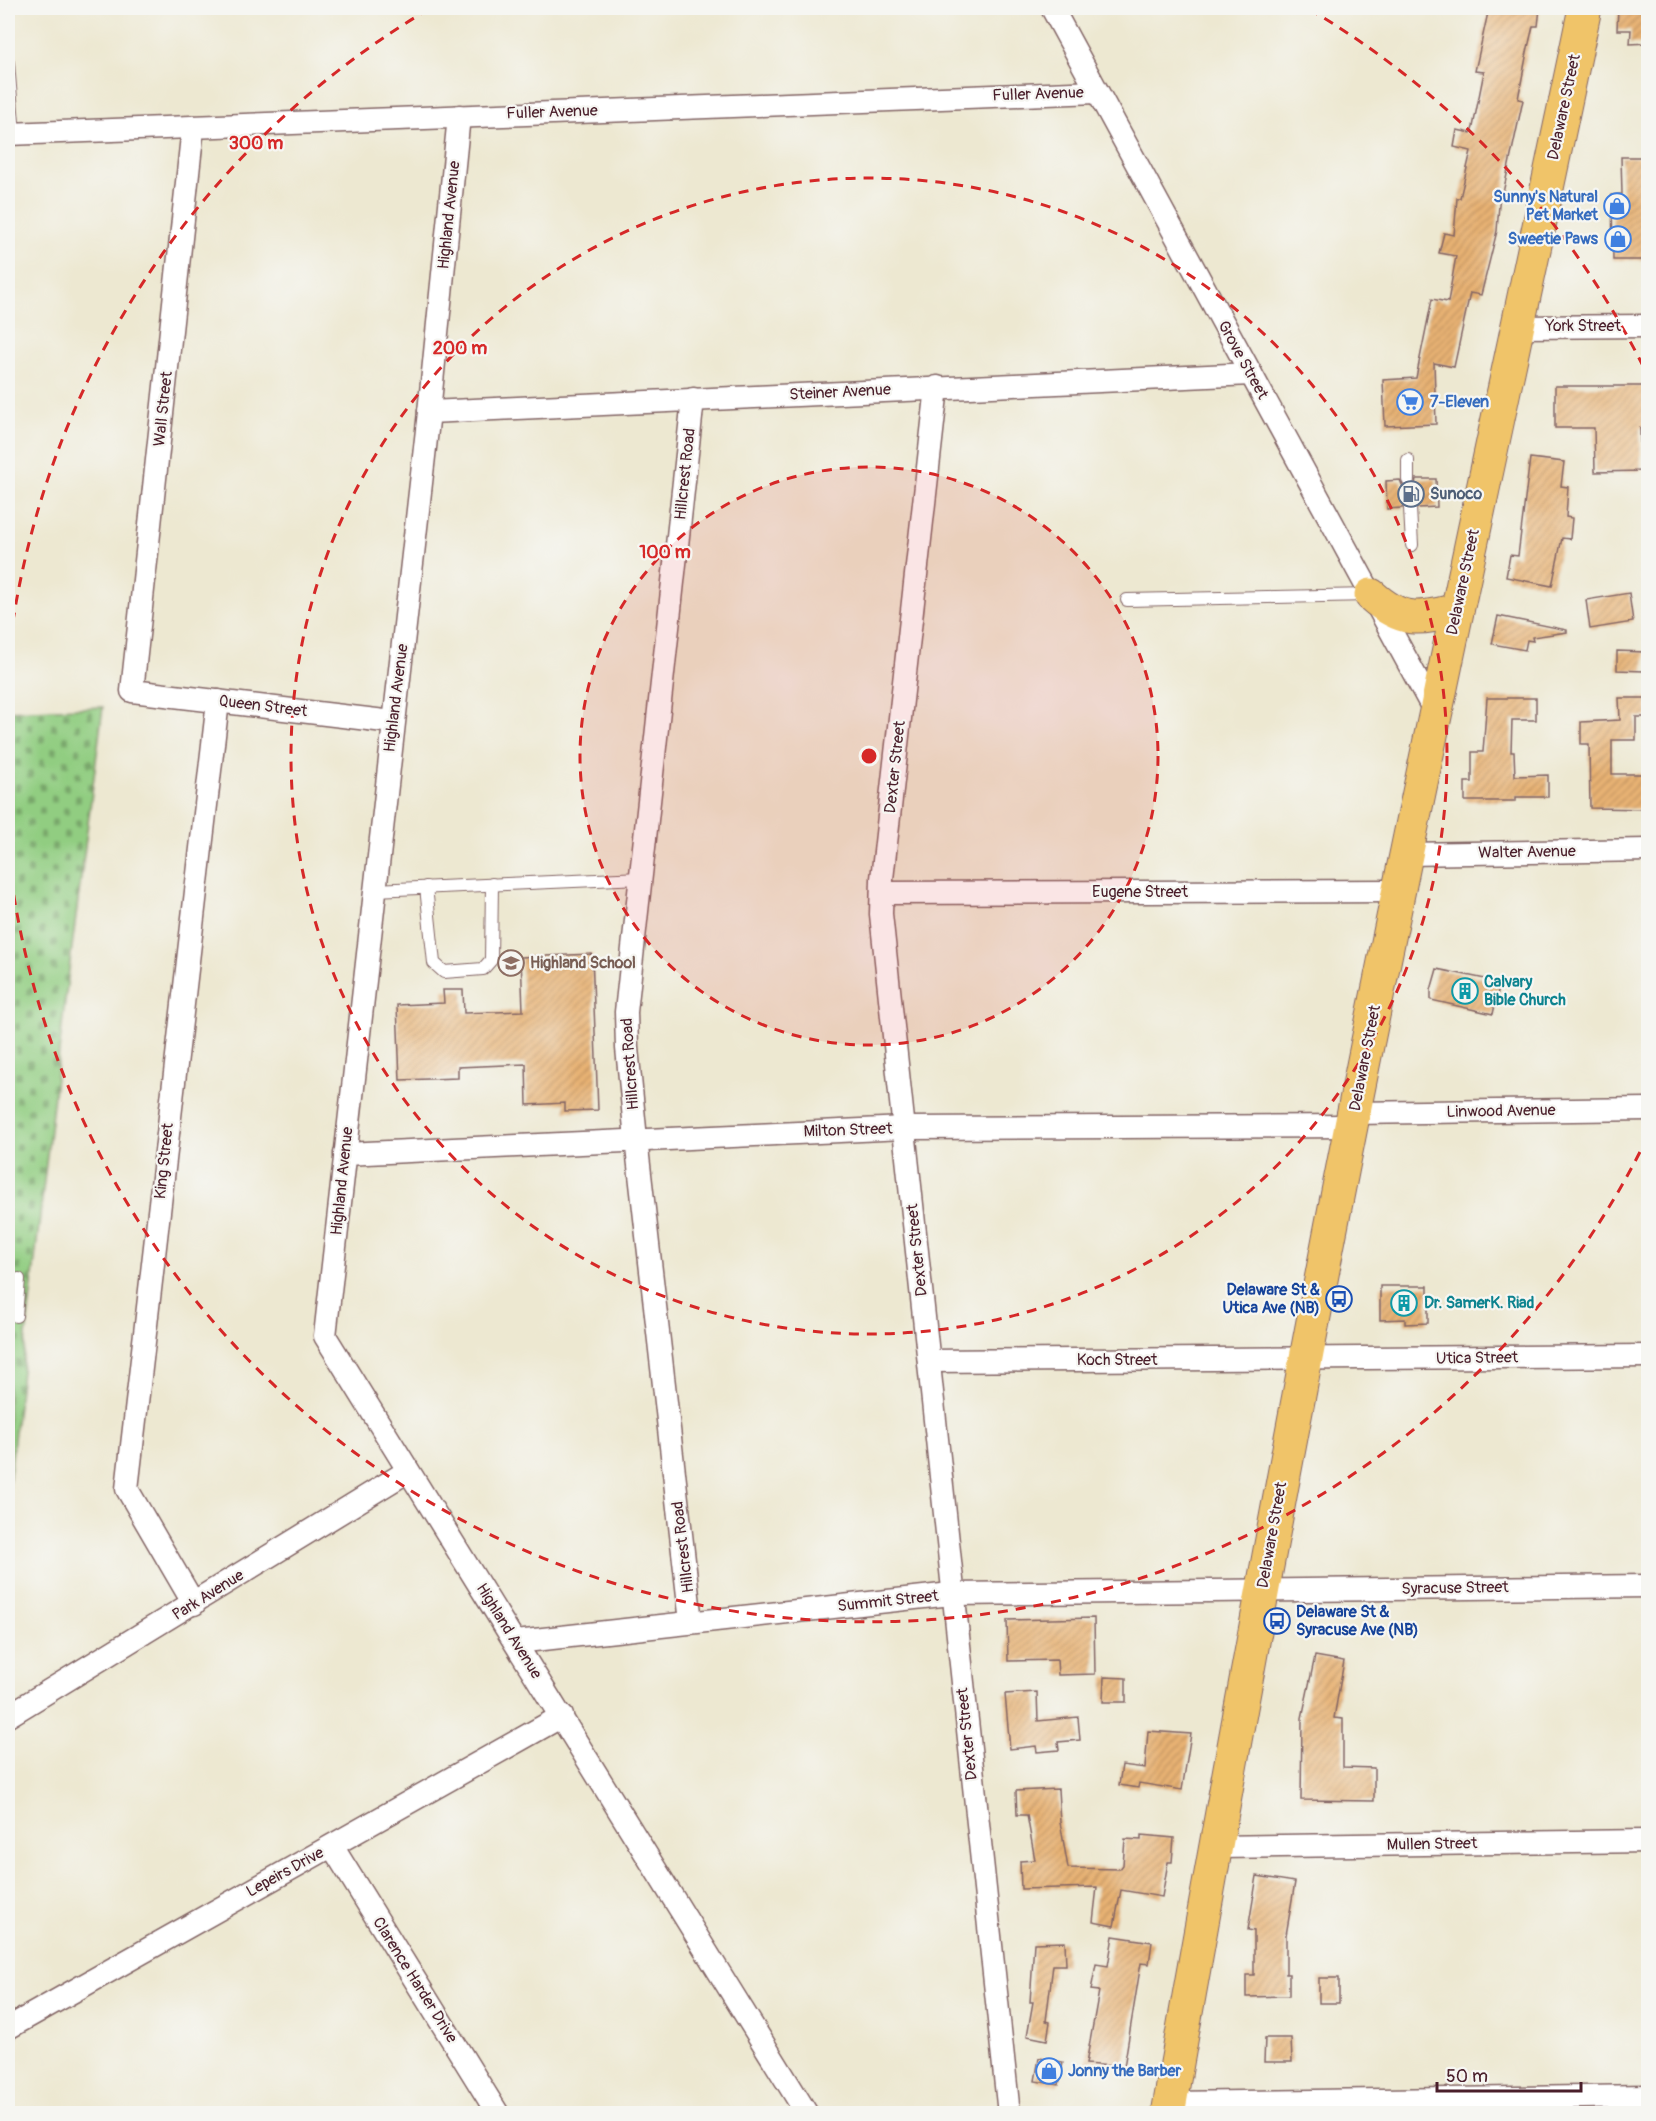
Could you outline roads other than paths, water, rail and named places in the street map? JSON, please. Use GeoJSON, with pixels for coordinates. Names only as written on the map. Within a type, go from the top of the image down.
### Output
{"type":"FeatureCollection","features":[{"type":"Feature","properties":{"kind":"main road","name":"Delaware Street"},"geometry":{"type":"LineString","coordinates":[[1169,2108],[1262,1591],[1352,1120],[1456,610],[1585,8]]}},
{"type":"Feature","properties":{"kind":"main road"},"geometry":{"type":"LineString","coordinates":[[1371,595],[1387,610],[1405,617],[1427,618],[1456,610]]}},
{"type":"Feature","properties":{"kind":"street","name":"Grove Street"},"geometry":{"type":"LineString","coordinates":[[1052,8],[1435,712]]}},
{"type":"Feature","properties":{"kind":"street","name":"Fuller Avenue"},"geometry":{"type":"LineString","coordinates":[[11,134],[1097,92]]}},
{"type":"Feature","properties":{"kind":"street","name":"Highland Avenue"},"geometry":{"type":"LineString","coordinates":[[459,116],[429,412],[325,1336],[807,2114]]}},
{"type":"Feature","properties":{"kind":"street","name":"Wall Street"},"geometry":{"type":"LineString","coordinates":[[132,691],[193,127]]}},
{"type":"Feature","properties":{"kind":"street","name":"York Street"},"geometry":{"type":"LineString","coordinates":[[1518,327],[1648,326]]}},
{"type":"Feature","properties":{"kind":"street","name":"Steiner Avenue"},"geometry":{"type":"LineString","coordinates":[[429,412],[1251,374]]}},
{"type":"Feature","properties":{"kind":"street","name":"Dexter Street"},"geometry":{"type":"LineString","coordinates":[[937,387],[881,914],[929,1361],[951,1594],[1009,2114]]}},
{"type":"Feature","properties":{"kind":"street","name":"Hillcrest Road"},"geometry":{"type":"LineString","coordinates":[[691,1622],[636,1139],[627,1048],[626,1012],[693,399]]}},
{"type":"Feature","properties":{"kind":"street","name":"Queen Street"},"geometry":{"type":"LineString","coordinates":[[132,691],[393,722]]}},
{"type":"Feature","properties":{"kind":"street","name":"King Street"},"geometry":{"type":"LineString","coordinates":[[194,1604],[127,1489],[218,701]]}},
{"type":"Feature","properties":{"kind":"street","name":"Walter Avenue"},"geometry":{"type":"LineString","coordinates":[[1406,854],[1648,850]]}},
{"type":"Feature","properties":{"kind":"street","name":"Eugene Street"},"geometry":{"type":"LineString","coordinates":[[882,893],[1399,891]]}},
{"type":"Feature","properties":{"kind":"street","name":"Linwood Avenue"},"geometry":{"type":"LineString","coordinates":[[1352,1120],[1648,1109]]}},
{"type":"Feature","properties":{"kind":"street","name":"Milton Street"},"geometry":{"type":"LineString","coordinates":[[345,1154],[904,1128],[1352,1120]]}},
{"type":"Feature","properties":{"kind":"street","name":"Utica Street"},"geometry":{"type":"LineString","coordinates":[[1305,1360],[1648,1356]]}},
{"type":"Feature","properties":{"kind":"street","name":"Koch Street"},"geometry":{"type":"LineString","coordinates":[[929,1361],[1305,1360]]}},
{"type":"Feature","properties":{"kind":"street","name":"Park Avenue"},"geometry":{"type":"LineString","coordinates":[[8,1716],[408,1471]]}},
{"type":"Feature","properties":{"kind":"street","name":"Syracuse Street"},"geometry":{"type":"LineString","coordinates":[[1262,1591],[1648,1586]]}},
{"type":"Feature","properties":{"kind":"street","name":"Summit Street"},"geometry":{"type":"LineString","coordinates":[[516,1642],[951,1594],[1262,1591]]}},
{"type":"Feature","properties":{"kind":"street","name":"Lepeirs Drive"},"geometry":{"type":"LineString","coordinates":[[8,2028],[562,1716]]}},
{"type":"Feature","properties":{"kind":"street","name":"Mullen Street"},"geometry":{"type":"LineString","coordinates":[[1216,1846],[1648,1841]]}},
{"type":"Feature","properties":{"kind":"street","name":"Clarence Harder Drive"},"geometry":{"type":"LineString","coordinates":[[332,1846],[498,2114]]}},
{"type":"Feature","properties":{"kind":"street"},"geometry":{"type":"LineString","coordinates":[[1169,2108],[1648,2096]]}},
{"type":"Feature","properties":{"kind":"lane"},"geometry":{"type":"LineString","coordinates":[[8,63],[11,134]]}},
{"type":"Feature","properties":{"kind":"lane"},"geometry":{"type":"LineString","coordinates":[[1408,460],[1408,480]]}},
{"type":"Feature","properties":{"kind":"lane"},"geometry":{"type":"LineString","coordinates":[[1410,508],[1412,545]]}},
{"type":"Feature","properties":{"kind":"lane"},"geometry":{"type":"LineString","coordinates":[[1127,600],[1371,595]]}},
{"type":"Feature","properties":{"kind":"lane"},"geometry":{"type":"LineString","coordinates":[[375,890],[640,878]]}},
{"type":"Feature","properties":{"kind":"lane"},"geometry":{"type":"LineString","coordinates":[[426,887],[434,963],[444,972],[483,969],[491,960],[492,884]]}},
{"type":"Feature","properties":{"kind":"lane"},"geometry":{"type":"LineString","coordinates":[[16,1316],[13,1296],[20,1279]]}},
{"type":"Feature","properties":{"kind":"place","name":"Sunny's Natural Pet Market"},"geometry":{"type":"Point","coordinates":[1617,206]}},
{"type":"Feature","properties":{"kind":"place","name":"Sweetie Paws"},"geometry":{"type":"Point","coordinates":[1618,239]}},
{"type":"Feature","properties":{"kind":"place","name":"7-Eleven"},"geometry":{"type":"Point","coordinates":[1410,402]}},
{"type":"Feature","properties":{"kind":"place","name":"Sunoco"},"geometry":{"type":"Point","coordinates":[1411,494]}},
{"type":"Feature","properties":{"kind":"place","name":"Highland School"},"geometry":{"type":"Point","coordinates":[511,963]}},
{"type":"Feature","properties":{"kind":"place","name":"Calvary Bible Church"},"geometry":{"type":"Point","coordinates":[1465,991]}},
{"type":"Feature","properties":{"kind":"place","name":"Delaware St & Utica Ave (NB)"},"geometry":{"type":"Point","coordinates":[1339,1299]}},
{"type":"Feature","properties":{"kind":"place","name":"Dr. SamerK. Riad"},"geometry":{"type":"Point","coordinates":[1404,1303]}},
{"type":"Feature","properties":{"kind":"place","name":"Delaware St & Syracuse Ave (NB)"},"geometry":{"type":"Point","coordinates":[1277,1621]}},
{"type":"Feature","properties":{"kind":"place","name":"Jonny the Barber"},"geometry":{"type":"Point","coordinates":[1049,2071]}}]}
